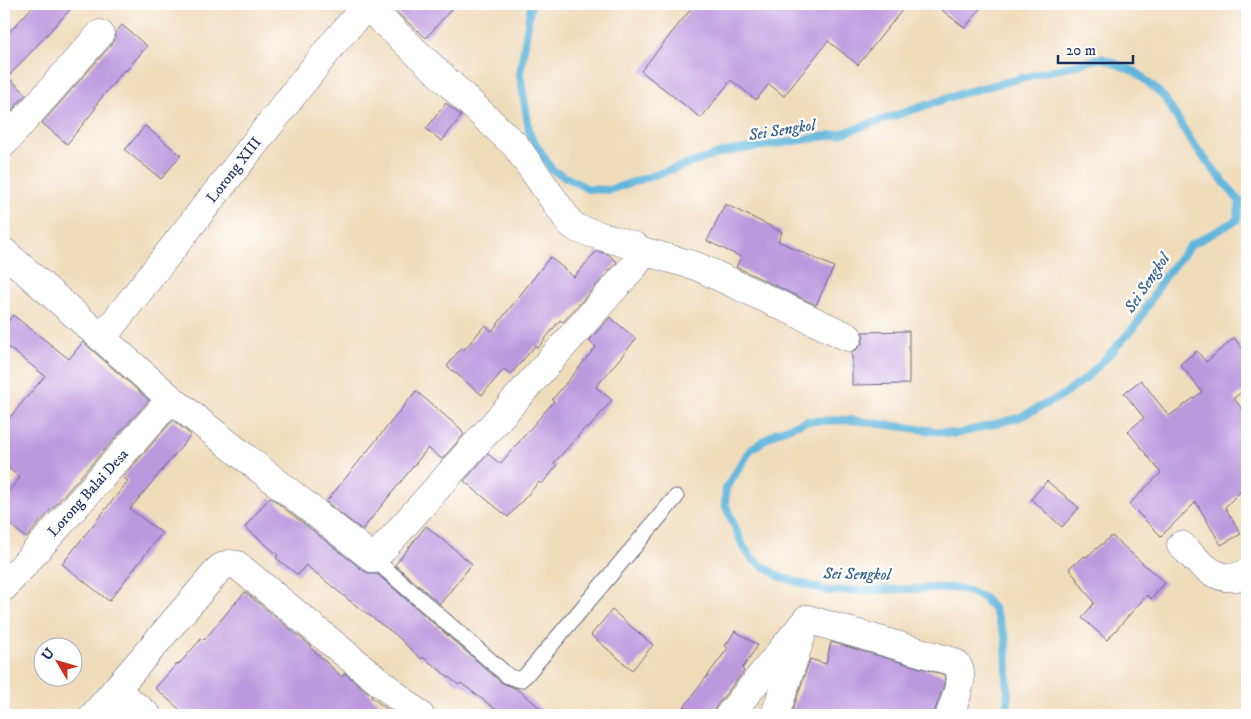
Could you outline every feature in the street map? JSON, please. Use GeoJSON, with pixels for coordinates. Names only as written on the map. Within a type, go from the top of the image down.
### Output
{"type":"FeatureCollection","features":[{"type":"Feature","properties":{"kind":"street"},"geometry":{"type":"LineString","coordinates":[[367,5],[516,146],[570,223],[578,229],[634,246],[642,251],[696,266],[848,337]]}},
{"type":"Feature","properties":{"kind":"street","name":"Lorong XIII"},"geometry":{"type":"LineString","coordinates":[[102,338],[332,45],[367,5]]}},
{"type":"Feature","properties":{"kind":"street"},"geometry":{"type":"LineString","coordinates":[[4,143],[100,34]]}},
{"type":"Feature","properties":{"kind":"street"},"geometry":{"type":"LineString","coordinates":[[4,252],[171,399],[374,559],[634,266],[642,251]]}},
{"type":"Feature","properties":{"kind":"street","name":"Lorong Balai Desa"},"geometry":{"type":"LineString","coordinates":[[4,588],[171,399]]}},
{"type":"Feature","properties":{"kind":"street"},"geometry":{"type":"LineString","coordinates":[[1182,545],[1208,571],[1234,578],[1247,573]]}},
{"type":"Feature","properties":{"kind":"street"},"geometry":{"type":"LineString","coordinates":[[94,715],[220,568],[230,564],[237,565],[420,715]]}},
{"type":"Feature","properties":{"kind":"street"},"geometry":{"type":"LineString","coordinates":[[729,715],[807,618]]}},
{"type":"Feature","properties":{"kind":"street"},"geometry":{"type":"LineString","coordinates":[[775,715],[807,618]]}},
{"type":"Feature","properties":{"kind":"street"},"geometry":{"type":"LineString","coordinates":[[807,618],[956,664],[960,671],[961,681],[950,715]]}},
{"type":"Feature","properties":{"kind":"street"},"geometry":{"type":"LineString","coordinates":[[116,690],[147,715]]}},
{"type":"Feature","properties":{"kind":"lane"},"geometry":{"type":"LineString","coordinates":[[374,559],[508,676],[520,680],[676,497]]}},
{"type":"Feature","properties":{"kind":"building"},"geometry":{"type":"Polygon","coordinates":[[[35,4],[75,4],[8,77],[26,94],[4,120],[4,38],[35,4]]]}},
{"type":"Feature","properties":{"kind":"building"},"geometry":{"type":"Polygon","coordinates":[[[387,4],[456,4],[426,38],[387,4]]]}},
{"type":"Feature","properties":{"kind":"building"},"geometry":{"type":"Polygon","coordinates":[[[695,4],[907,4],[858,65],[828,41],[784,96],[769,84],[756,100],[731,80],[701,118],[641,71],[695,4]]]}},
{"type":"Feature","properties":{"kind":"building"},"geometry":{"type":"Polygon","coordinates":[[[934,4],[984,4],[965,28],[934,4]]]}},
{"type":"Feature","properties":{"kind":"building"},"geometry":{"type":"Polygon","coordinates":[[[122,25],[147,46],[126,71],[124,70],[67,144],[42,123],[112,44],[115,33],[122,25]]]}},
{"type":"Feature","properties":{"kind":"building"},"geometry":{"type":"Polygon","coordinates":[[[446,103],[461,116],[442,141],[426,129],[446,103]]]}},
{"type":"Feature","properties":{"kind":"building"},"geometry":{"type":"Polygon","coordinates":[[[145,126],[181,155],[161,179],[125,150],[145,126]]]}},
{"type":"Feature","properties":{"kind":"building"},"geometry":{"type":"Polygon","coordinates":[[[725,204],[782,232],[778,241],[834,267],[816,305],[736,267],[741,257],[707,241],[725,204]]]}},
{"type":"Feature","properties":{"kind":"building"},"geometry":{"type":"Polygon","coordinates":[[[597,251],[608,254],[617,262],[563,322],[560,320],[538,348],[535,346],[511,374],[504,369],[482,395],[447,366],[461,348],[464,350],[485,325],[492,331],[550,257],[574,277],[597,251]]]}},
{"type":"Feature","properties":{"kind":"building"},"geometry":{"type":"Polygon","coordinates":[[[13,315],[69,359],[83,342],[149,400],[26,538],[4,519],[4,496],[20,478],[4,464],[4,424],[45,376],[4,344],[4,327],[13,315]]]}},
{"type":"Feature","properties":{"kind":"building"},"geometry":{"type":"Polygon","coordinates":[[[610,317],[636,339],[596,387],[612,400],[588,429],[586,427],[554,463],[557,466],[542,484],[539,482],[508,517],[464,481],[488,454],[500,464],[554,401],[552,400],[596,347],[589,341],[610,317]]]}},
{"type":"Feature","properties":{"kind":"building"},"geometry":{"type":"Polygon","coordinates":[[[909,331],[909,384],[852,385],[852,352],[862,344],[864,336],[862,332],[909,331]]]}},
{"type":"Feature","properties":{"kind":"building"},"geometry":{"type":"Polygon","coordinates":[[[1234,338],[1247,354],[1247,388],[1234,398],[1247,416],[1247,485],[1225,507],[1241,534],[1221,545],[1196,502],[1161,536],[1129,504],[1161,473],[1128,431],[1144,418],[1124,393],[1141,380],[1169,416],[1202,392],[1180,364],[1197,351],[1206,362],[1234,338]]]}},
{"type":"Feature","properties":{"kind":"building"},"geometry":{"type":"Polygon","coordinates":[[[416,391],[462,430],[464,434],[442,459],[428,448],[362,530],[326,502],[416,391]]]}},
{"type":"Feature","properties":{"kind":"building"},"geometry":{"type":"Polygon","coordinates":[[[173,420],[191,435],[130,509],[162,533],[109,601],[62,564],[128,481],[123,477],[173,420]]]}},
{"type":"Feature","properties":{"kind":"building"},"geometry":{"type":"Polygon","coordinates":[[[1047,481],[1079,508],[1062,527],[1031,499],[1047,481]]]}},
{"type":"Feature","properties":{"kind":"building"},"geometry":{"type":"Polygon","coordinates":[[[270,497],[364,571],[377,574],[502,683],[517,689],[549,715],[503,715],[461,683],[459,685],[423,657],[421,659],[396,635],[306,565],[298,575],[276,558],[278,555],[245,527],[270,497]]]}},
{"type":"Feature","properties":{"kind":"building"},"geometry":{"type":"Polygon","coordinates":[[[426,526],[472,564],[440,604],[395,565],[426,526]]]}},
{"type":"Feature","properties":{"kind":"building"},"geometry":{"type":"Polygon","coordinates":[[[1112,536],[1165,583],[1151,599],[1147,595],[1107,640],[1082,618],[1094,603],[1069,568],[1112,536]]]}},
{"type":"Feature","properties":{"kind":"building"},"geometry":{"type":"Polygon","coordinates":[[[245,592],[312,647],[342,677],[345,673],[371,697],[395,715],[186,715],[155,688],[202,638],[204,640],[245,592]]]}},
{"type":"Feature","properties":{"kind":"building"},"geometry":{"type":"Polygon","coordinates":[[[612,610],[653,645],[632,670],[591,635],[612,610]]]}},
{"type":"Feature","properties":{"kind":"building"},"geometry":{"type":"Polygon","coordinates":[[[735,631],[758,645],[742,669],[744,671],[711,715],[678,715],[728,648],[725,646],[735,631]]]}},
{"type":"Feature","properties":{"kind":"building"},"geometry":{"type":"Polygon","coordinates":[[[831,642],[945,675],[935,715],[791,715],[810,659],[826,664],[831,642]]]}},
{"type":"Feature","properties":{"kind":"waterway","name":"Sei Sengkol"},"geometry":{"type":"LineString","coordinates":[[531,4],[520,74],[530,135],[552,170],[588,189],[609,190],[725,152],[840,134],[966,92],[1102,58],[1136,72],[1164,97],[1193,144],[1240,202],[1237,220],[1191,245],[1164,277],[1137,324],[1084,380],[1060,397],[1018,418],[956,434],[852,420],[806,421],[777,432],[751,449],[726,488],[725,504],[743,546],[752,559],[780,577],[828,591],[948,588],[966,590],[984,598],[994,609],[1006,638],[1007,715]]}}]}
